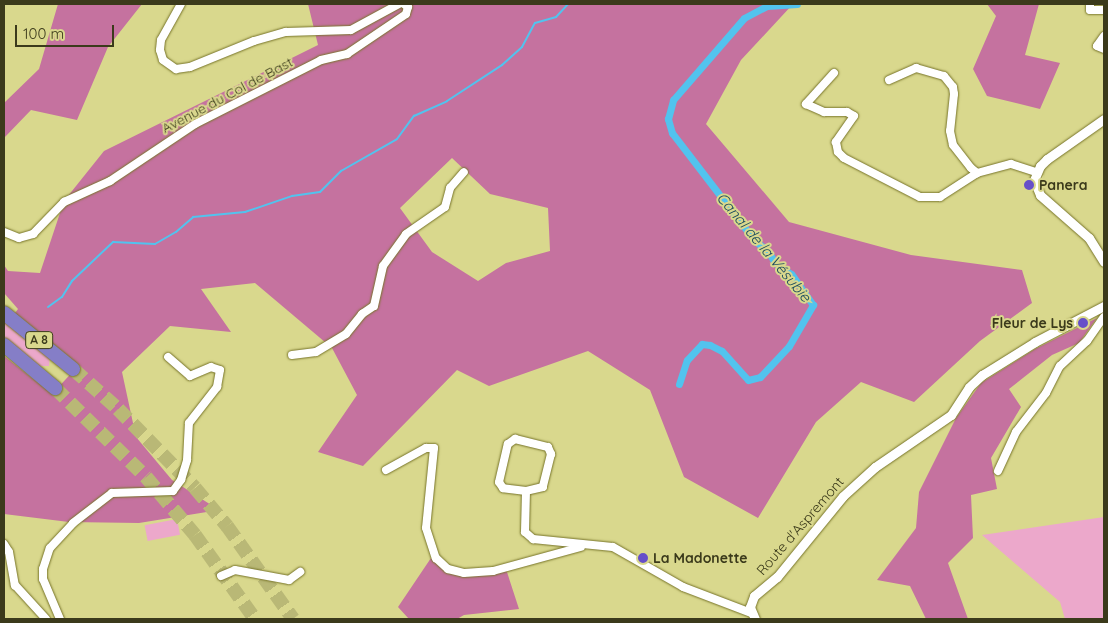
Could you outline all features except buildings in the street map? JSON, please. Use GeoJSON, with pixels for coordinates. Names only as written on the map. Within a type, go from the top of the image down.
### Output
{"type":"FeatureCollection","features":[{"type":"Feature","properties":{"kind":"highway","name":"A 8"},"geometry":{"type":"LineString","coordinates":[[4,313],[73,369]]}},
{"type":"Feature","properties":{"kind":"highway","name":"A 8"},"geometry":{"type":"LineString","coordinates":[[4,345],[55,388]]}},
{"type":"Feature","properties":{"kind":"street"},"geometry":{"type":"LineString","coordinates":[[181,4],[161,40],[160,50],[163,60],[176,69],[190,67],[286,32],[352,30],[399,4]]}},
{"type":"Feature","properties":{"kind":"street","name":"Avenue du Col de Bast"},"geometry":{"type":"LineString","coordinates":[[4,232],[19,238],[33,234],[64,202],[110,180],[196,124],[321,60],[347,54],[406,14],[408,7],[404,4]]}},
{"type":"Feature","properties":{"kind":"street"},"geometry":{"type":"LineString","coordinates":[[1090,4],[1090,10],[1104,10]]}},
{"type":"Feature","properties":{"kind":"street"},"geometry":{"type":"LineString","coordinates":[[1104,36],[1097,46],[1104,49]]}},
{"type":"Feature","properties":{"kind":"street"},"geometry":{"type":"LineString","coordinates":[[889,80],[916,68],[944,76],[953,86],[954,94],[950,131],[953,144],[977,173]]}},
{"type":"Feature","properties":{"kind":"street"},"geometry":{"type":"LineString","coordinates":[[834,73],[806,104],[824,112],[847,112],[854,116],[836,142],[838,152],[844,158],[880,174],[910,194],[926,198],[940,198],[977,173],[1012,164],[1036,172]]}},
{"type":"Feature","properties":{"kind":"street"},"geometry":{"type":"LineString","coordinates":[[1104,119],[1056,151],[1036,172],[1034,180],[1040,195],[1089,238],[1104,262]]}},
{"type":"Feature","properties":{"kind":"street"},"geometry":{"type":"LineString","coordinates":[[292,355],[316,352],[323,348],[346,334],[362,314],[374,306],[383,266],[406,234],[445,207],[450,188],[464,172]]}},
{"type":"Feature","properties":{"kind":"street","name":"Route d'Aspremont"},"geometry":{"type":"LineString","coordinates":[[753,616],[754,596],[778,577],[842,496],[875,466],[951,415],[969,387],[982,375],[1035,342],[1104,306]]}},
{"type":"Feature","properties":{"kind":"street"},"geometry":{"type":"LineString","coordinates":[[998,471],[1016,432],[1046,393],[1060,366],[1086,341],[1104,317]]}},
{"type":"Feature","properties":{"kind":"street"},"geometry":{"type":"LineString","coordinates":[[60,619],[43,579],[43,569],[50,548],[73,523],[112,493],[173,491],[181,480],[187,460],[189,423],[217,388],[220,370],[211,367],[190,376],[168,357]]}},
{"type":"Feature","properties":{"kind":"street"},"geometry":{"type":"LineString","coordinates":[[515,439],[548,447],[551,454],[543,487],[526,491],[503,488],[499,482],[508,444],[515,439]]}},
{"type":"Feature","properties":{"kind":"street"},"geometry":{"type":"LineString","coordinates":[[386,470],[426,448],[434,448],[426,528],[436,558],[448,569],[464,573],[493,571],[588,545]]}},
{"type":"Feature","properties":{"kind":"street"},"geometry":{"type":"LineString","coordinates":[[526,491],[525,532],[533,539],[613,547],[683,587],[753,616]]}},
{"type":"Feature","properties":{"kind":"street"},"geometry":{"type":"LineString","coordinates":[[4,544],[9,552],[15,585],[46,619]]}},
{"type":"Feature","properties":{"kind":"street"},"geometry":{"type":"LineString","coordinates":[[222,576],[235,570],[289,580],[300,572]]}},
{"type":"Feature","properties":{"kind":"shaded area"},"geometry":{"type":"Polygon","coordinates":[[[58,4],[142,4],[108,47],[77,120],[31,110],[4,138],[4,103],[39,69],[58,4]]]}},
{"type":"Feature","properties":{"kind":"shaded area"},"geometry":{"type":"Polygon","coordinates":[[[308,4],[793,4],[741,60],[706,124],[789,222],[911,255],[1022,270],[1032,303],[980,341],[914,402],[861,382],[816,422],[758,518],[684,477],[650,390],[588,351],[489,386],[457,370],[363,466],[318,452],[357,395],[332,348],[255,283],[201,289],[231,332],[170,326],[122,372],[136,437],[172,480],[219,510],[139,523],[69,522],[4,514],[4,356],[52,394],[79,365],[15,313],[18,309],[4,293],[4,265],[8,271],[40,273],[64,201],[104,151],[318,45],[308,4]],[[452,158],[400,208],[432,252],[478,281],[506,263],[550,251],[548,208],[490,194],[452,158]]]}},
{"type":"Feature","properties":{"kind":"shaded area"},"geometry":{"type":"Polygon","coordinates":[[[987,4],[1039,4],[1025,55],[1060,63],[1040,109],[987,96],[973,69],[996,16],[987,4]]]}},
{"type":"Feature","properties":{"kind":"shaded area"},"geometry":{"type":"Polygon","coordinates":[[[1097,318],[1079,343],[1052,355],[1009,389],[1021,407],[991,458],[997,489],[971,495],[973,538],[948,563],[968,619],[926,619],[910,586],[877,580],[916,528],[919,492],[956,418],[981,383],[1035,349],[1097,318]]]}},
{"type":"Feature","properties":{"kind":"shaded area"},"geometry":{"type":"Polygon","coordinates":[[[4,320],[50,356],[49,366],[40,366],[4,337],[4,320]]]}},
{"type":"Feature","properties":{"kind":"shaded area"},"geometry":{"type":"Polygon","coordinates":[[[1104,517],[1104,619],[1065,619],[1060,602],[982,535],[1104,517]]]}},
{"type":"Feature","properties":{"kind":"shaded area"},"geometry":{"type":"Polygon","coordinates":[[[177,519],[180,535],[148,541],[145,525],[177,519]]]}},
{"type":"Feature","properties":{"kind":"shaded area"},"geometry":{"type":"Polygon","coordinates":[[[431,558],[467,577],[506,569],[519,609],[464,615],[457,619],[409,619],[398,607],[431,558]]]}},
{"type":"Feature","properties":{"kind":"waterway"},"geometry":{"type":"LineString","coordinates":[[48,307],[62,297],[72,281],[113,242],[155,244],[176,232],[193,217],[245,212],[292,196],[320,192],[341,171],[397,139],[414,116],[447,101],[502,65],[522,47],[535,23],[556,17],[568,4]]}},
{"type":"Feature","properties":{"kind":"waterway","name":"Canal de la Vésubie"},"geometry":{"type":"LineString","coordinates":[[679,384],[687,360],[702,344],[710,345],[722,351],[748,380],[760,377],[789,346],[813,305],[791,274],[775,263],[768,251],[755,241],[672,133],[668,119],[673,100],[744,18],[767,6],[797,4]]}},
{"type":"Feature","properties":{"kind":"tunnel"},"geometry":{"type":"LineString","coordinates":[[73,369],[118,409],[195,488],[227,526],[293,619]]}},
{"type":"Feature","properties":{"kind":"tunnel"},"geometry":{"type":"LineString","coordinates":[[55,388],[146,477],[195,535],[255,619]]}},
{"type":"Feature","properties":{"kind":"place","name":"Panera"},"geometry":{"type":"Point","coordinates":[1029,185]}},
{"type":"Feature","properties":{"kind":"place","name":"Fleur de Lys"},"geometry":{"type":"Point","coordinates":[1083,323]}},
{"type":"Feature","properties":{"kind":"place","name":"La Madonette"},"geometry":{"type":"Point","coordinates":[643,558]}}]}
